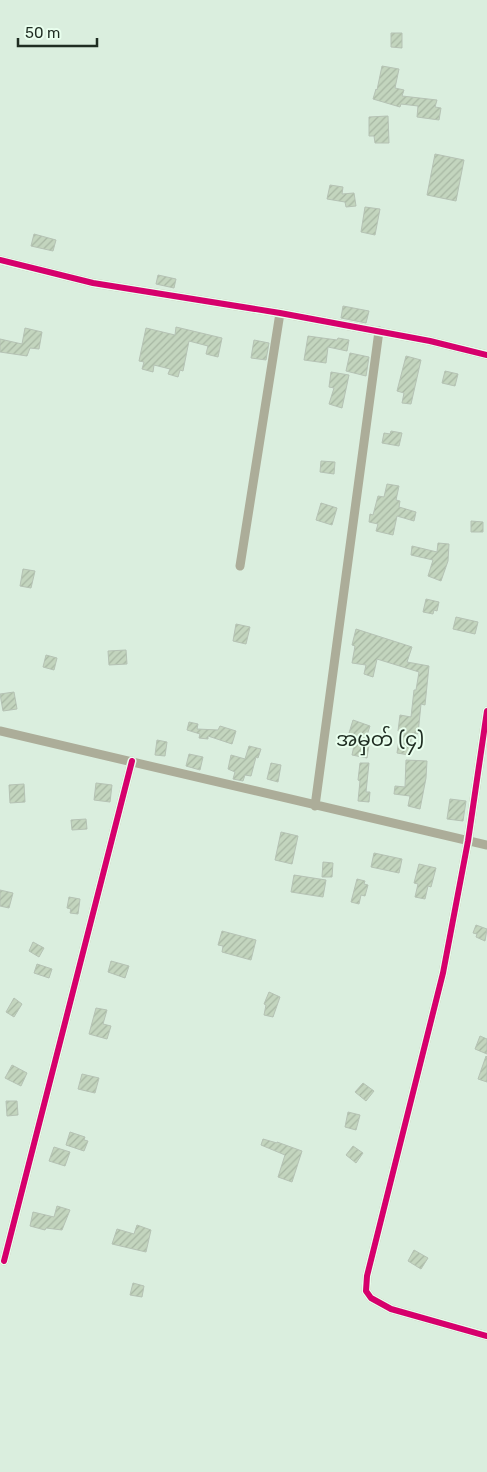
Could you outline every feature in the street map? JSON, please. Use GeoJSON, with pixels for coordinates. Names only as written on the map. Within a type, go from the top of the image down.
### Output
{"type":"FeatureCollection","features":[{"type":"Feature","properties":{"kind":"street"},"geometry":{"type":"LineString","coordinates":[[0,260],[93,284],[280,312],[430,341],[487,355]]}},
{"type":"Feature","properties":{"kind":"street"},"geometry":{"type":"LineString","coordinates":[[240,566],[280,312]]}},
{"type":"Feature","properties":{"kind":"street"},"geometry":{"type":"LineString","coordinates":[[315,806],[380,331]]}},
{"type":"Feature","properties":{"kind":"street"},"geometry":{"type":"LineString","coordinates":[[487,711],[468,841],[443,974],[367,1276],[366,1291],[371,1298],[391,1309],[487,1336]]}},
{"type":"Feature","properties":{"kind":"street"},"geometry":{"type":"LineString","coordinates":[[0,731],[487,845]]}},
{"type":"Feature","properties":{"kind":"street"},"geometry":{"type":"LineString","coordinates":[[4,1261],[132,761]]}},
{"type":"Feature","properties":{"kind":"building"},"geometry":{"type":"Polygon","coordinates":[[[391,33],[402,33],[402,48],[391,47],[391,33]]]}},
{"type":"Feature","properties":{"kind":"building"},"geometry":{"type":"Polygon","coordinates":[[[382,66],[399,69],[395,88],[404,90],[402,96],[437,100],[435,107],[441,108],[439,120],[417,117],[418,106],[401,104],[400,107],[373,99],[382,66]]]}},
{"type":"Feature","properties":{"kind":"building"},"geometry":{"type":"Polygon","coordinates":[[[388,116],[389,143],[375,143],[374,136],[369,136],[369,117],[388,116]]]}},
{"type":"Feature","properties":{"kind":"building"},"geometry":{"type":"Polygon","coordinates":[[[435,154],[464,160],[456,201],[427,195],[435,154]]]}},
{"type":"Feature","properties":{"kind":"building"},"geometry":{"type":"Polygon","coordinates":[[[330,185],[343,187],[342,194],[354,193],[356,206],[346,207],[345,202],[327,199],[330,185]]]}},
{"type":"Feature","properties":{"kind":"building"},"geometry":{"type":"Polygon","coordinates":[[[365,207],[380,209],[375,235],[361,232],[365,207]]]}},
{"type":"Feature","properties":{"kind":"building"},"geometry":{"type":"Polygon","coordinates":[[[34,234],[56,240],[53,251],[31,246],[34,234]]]}},
{"type":"Feature","properties":{"kind":"building"},"geometry":{"type":"Polygon","coordinates":[[[158,275],[176,279],[174,288],[156,284],[158,275]]]}},
{"type":"Feature","properties":{"kind":"building"},"geometry":{"type":"Polygon","coordinates":[[[343,306],[369,311],[366,323],[341,318],[343,306]]]}},
{"type":"Feature","properties":{"kind":"building"},"geometry":{"type":"Polygon","coordinates":[[[176,327],[222,338],[218,357],[206,354],[208,346],[189,341],[183,371],[180,370],[178,377],[168,374],[170,369],[154,365],[153,372],[142,369],[144,362],[139,361],[146,328],[175,335],[176,327]]]}},
{"type":"Feature","properties":{"kind":"building"},"geometry":{"type":"Polygon","coordinates":[[[25,328],[42,332],[39,349],[30,348],[27,356],[0,352],[0,339],[22,344],[25,328]]]}},
{"type":"Feature","properties":{"kind":"building"},"geometry":{"type":"Polygon","coordinates":[[[308,336],[349,340],[347,351],[328,347],[326,363],[304,360],[308,336]]]}},
{"type":"Feature","properties":{"kind":"building"},"geometry":{"type":"Polygon","coordinates":[[[254,340],[269,343],[266,360],[251,358],[254,340]]]}},
{"type":"Feature","properties":{"kind":"building"},"geometry":{"type":"Polygon","coordinates":[[[350,353],[369,357],[366,376],[346,371],[350,353]]]}},
{"type":"Feature","properties":{"kind":"building"},"geometry":{"type":"Polygon","coordinates":[[[406,356],[421,360],[411,404],[402,403],[404,393],[397,391],[406,356]]]}},
{"type":"Feature","properties":{"kind":"building"},"geometry":{"type":"Polygon","coordinates":[[[445,371],[458,374],[455,386],[442,383],[445,371]]]}},
{"type":"Feature","properties":{"kind":"building"},"geometry":{"type":"Polygon","coordinates":[[[331,372],[349,375],[342,408],[329,404],[334,388],[329,387],[331,372]]]}},
{"type":"Feature","properties":{"kind":"building"},"geometry":{"type":"Polygon","coordinates":[[[391,431],[402,433],[399,446],[382,443],[384,433],[390,434],[391,431]]]}},
{"type":"Feature","properties":{"kind":"building"},"geometry":{"type":"Polygon","coordinates":[[[321,461],[335,462],[334,474],[320,472],[321,461]]]}},
{"type":"Feature","properties":{"kind":"building"},"geometry":{"type":"Polygon","coordinates":[[[387,484],[399,486],[396,500],[400,501],[399,507],[416,512],[414,521],[397,516],[393,535],[376,531],[378,524],[369,522],[370,514],[373,515],[378,496],[384,497],[387,484]]]}},
{"type":"Feature","properties":{"kind":"building"},"geometry":{"type":"Polygon","coordinates":[[[321,503],[337,508],[332,525],[316,520],[321,503]]]}},
{"type":"Feature","properties":{"kind":"building"},"geometry":{"type":"Polygon","coordinates":[[[471,521],[483,522],[483,532],[471,532],[471,521]]]}},
{"type":"Feature","properties":{"kind":"building"},"geometry":{"type":"Polygon","coordinates":[[[438,543],[449,544],[448,561],[441,581],[428,576],[433,560],[411,555],[412,546],[437,552],[438,543]]]}},
{"type":"Feature","properties":{"kind":"building"},"geometry":{"type":"Polygon","coordinates":[[[23,569],[35,571],[31,588],[20,586],[23,569]]]}},
{"type":"Feature","properties":{"kind":"building"},"geometry":{"type":"Polygon","coordinates":[[[426,599],[439,602],[437,611],[434,610],[433,614],[423,612],[426,599]]]}},
{"type":"Feature","properties":{"kind":"building"},"geometry":{"type":"Polygon","coordinates":[[[456,617],[478,622],[475,634],[453,629],[456,617]]]}},
{"type":"Feature","properties":{"kind":"building"},"geometry":{"type":"Polygon","coordinates":[[[236,624],[250,627],[246,644],[233,641],[236,624]]]}},
{"type":"Feature","properties":{"kind":"building"},"geometry":{"type":"Polygon","coordinates":[[[356,629],[412,647],[407,662],[429,666],[425,705],[421,704],[418,734],[412,733],[409,755],[397,753],[400,732],[398,731],[400,715],[411,717],[414,690],[416,690],[419,672],[377,659],[373,677],[364,674],[366,665],[352,663],[355,646],[352,645],[356,629]]]}},
{"type":"Feature","properties":{"kind":"building"},"geometry":{"type":"Polygon","coordinates":[[[126,650],[127,664],[109,665],[108,651],[126,650]]]}},
{"type":"Feature","properties":{"kind":"building"},"geometry":{"type":"Polygon","coordinates":[[[46,655],[57,658],[54,670],[43,667],[46,655]]]}},
{"type":"Feature","properties":{"kind":"building"},"geometry":{"type":"Polygon","coordinates":[[[14,692],[17,709],[3,711],[0,694],[14,692]]]}},
{"type":"Feature","properties":{"kind":"building"},"geometry":{"type":"Polygon","coordinates":[[[353,720],[370,726],[364,744],[369,745],[367,758],[352,755],[356,736],[349,733],[353,720]]]}},
{"type":"Feature","properties":{"kind":"building"},"geometry":{"type":"Polygon","coordinates":[[[189,722],[198,724],[197,729],[218,730],[220,726],[236,731],[232,744],[208,736],[208,739],[199,738],[200,734],[187,730],[189,722]]]}},
{"type":"Feature","properties":{"kind":"building"},"geometry":{"type":"Polygon","coordinates":[[[157,740],[167,742],[165,756],[155,755],[157,740]]]}},
{"type":"Feature","properties":{"kind":"building"},"geometry":{"type":"Polygon","coordinates":[[[249,746],[261,749],[258,758],[256,757],[251,776],[245,775],[243,781],[233,779],[235,772],[228,769],[231,755],[245,759],[249,746]]]}},
{"type":"Feature","properties":{"kind":"building"},"geometry":{"type":"Polygon","coordinates":[[[189,754],[203,757],[200,770],[186,766],[189,754]]]}},
{"type":"Feature","properties":{"kind":"building"},"geometry":{"type":"Polygon","coordinates":[[[406,760],[427,761],[420,809],[408,806],[410,796],[394,794],[395,786],[405,787],[406,760]]]}},
{"type":"Feature","properties":{"kind":"building"},"geometry":{"type":"Polygon","coordinates":[[[271,763],[281,765],[278,782],[267,779],[271,763]]]}},
{"type":"Feature","properties":{"kind":"building"},"geometry":{"type":"Polygon","coordinates":[[[360,763],[369,763],[366,792],[370,792],[369,802],[358,801],[360,763]]]}},
{"type":"Feature","properties":{"kind":"building"},"geometry":{"type":"Polygon","coordinates":[[[96,783],[112,785],[110,802],[94,800],[96,783]]]}},
{"type":"Feature","properties":{"kind":"building"},"geometry":{"type":"Polygon","coordinates":[[[24,784],[25,802],[10,803],[9,785],[24,784]]]}},
{"type":"Feature","properties":{"kind":"building"},"geometry":{"type":"Polygon","coordinates":[[[450,799],[466,801],[463,821],[447,819],[450,799]]]}},
{"type":"Feature","properties":{"kind":"building"},"geometry":{"type":"Polygon","coordinates":[[[86,819],[87,829],[72,830],[71,820],[86,819]]]}},
{"type":"Feature","properties":{"kind":"building"},"geometry":{"type":"Polygon","coordinates":[[[281,832],[298,836],[292,864],[275,860],[281,832]]]}},
{"type":"Feature","properties":{"kind":"building"},"geometry":{"type":"Polygon","coordinates":[[[374,853],[402,859],[399,873],[371,867],[374,853]]]}},
{"type":"Feature","properties":{"kind":"building"},"geometry":{"type":"Polygon","coordinates":[[[323,862],[333,863],[332,877],[322,877],[323,862]]]}},
{"type":"Feature","properties":{"kind":"building"},"geometry":{"type":"Polygon","coordinates":[[[419,864],[436,868],[431,887],[428,886],[425,899],[415,897],[418,884],[414,883],[419,864]]]}},
{"type":"Feature","properties":{"kind":"building"},"geometry":{"type":"Polygon","coordinates":[[[294,875],[326,880],[323,897],[291,892],[294,875]]]}},
{"type":"Feature","properties":{"kind":"building"},"geometry":{"type":"Polygon","coordinates":[[[357,879],[365,881],[364,884],[368,885],[365,896],[361,895],[359,904],[351,902],[357,879]]]}},
{"type":"Feature","properties":{"kind":"building"},"geometry":{"type":"Polygon","coordinates":[[[0,890],[13,893],[9,908],[0,906],[0,890]]]}},
{"type":"Feature","properties":{"kind":"building"},"geometry":{"type":"Polygon","coordinates":[[[69,897],[80,899],[78,914],[70,913],[71,909],[67,908],[69,897]]]}},
{"type":"Feature","properties":{"kind":"building"},"geometry":{"type":"Polygon","coordinates":[[[476,925],[487,929],[485,941],[476,937],[477,934],[473,933],[476,925]]]}},
{"type":"Feature","properties":{"kind":"building"},"geometry":{"type":"Polygon","coordinates":[[[222,931],[256,940],[251,960],[222,952],[223,946],[218,945],[222,931]]]}},
{"type":"Feature","properties":{"kind":"building"},"geometry":{"type":"Polygon","coordinates":[[[33,942],[44,948],[39,957],[29,951],[33,942]]]}},
{"type":"Feature","properties":{"kind":"building"},"geometry":{"type":"Polygon","coordinates":[[[111,961],[129,966],[125,978],[108,972],[111,961]]]}},
{"type":"Feature","properties":{"kind":"building"},"geometry":{"type":"Polygon","coordinates":[[[37,964],[52,969],[49,978],[34,973],[37,964]]]}},
{"type":"Feature","properties":{"kind":"building"},"geometry":{"type":"Polygon","coordinates":[[[269,992],[280,997],[273,1017],[264,1015],[266,1005],[264,1004],[269,992]]]}},
{"type":"Feature","properties":{"kind":"building"},"geometry":{"type":"Polygon","coordinates":[[[14,998],[22,1004],[14,1017],[6,1012],[14,998]]]}},
{"type":"Feature","properties":{"kind":"building"},"geometry":{"type":"Polygon","coordinates":[[[96,1008],[107,1010],[103,1024],[111,1026],[107,1039],[89,1034],[96,1008]]]}},
{"type":"Feature","properties":{"kind":"building"},"geometry":{"type":"Polygon","coordinates":[[[480,1036],[487,1039],[487,1054],[475,1049],[480,1036]]]}},
{"type":"Feature","properties":{"kind":"building"},"geometry":{"type":"Polygon","coordinates":[[[487,1057],[487,1082],[478,1079],[487,1057]]]}},
{"type":"Feature","properties":{"kind":"building"},"geometry":{"type":"Polygon","coordinates":[[[12,1065],[27,1073],[21,1086],[5,1078],[12,1065]]]}},
{"type":"Feature","properties":{"kind":"building"},"geometry":{"type":"Polygon","coordinates":[[[82,1074],[99,1078],[95,1093],[78,1089],[82,1074]]]}},
{"type":"Feature","properties":{"kind":"building"},"geometry":{"type":"Polygon","coordinates":[[[363,1083],[374,1091],[366,1101],[355,1092],[363,1083]]]}},
{"type":"Feature","properties":{"kind":"building"},"geometry":{"type":"Polygon","coordinates":[[[6,1101],[17,1101],[18,1115],[7,1116],[6,1101]]]}},
{"type":"Feature","properties":{"kind":"building"},"geometry":{"type":"Polygon","coordinates":[[[348,1112],[360,1115],[356,1130],[345,1127],[348,1112]]]}},
{"type":"Feature","properties":{"kind":"building"},"geometry":{"type":"Polygon","coordinates":[[[70,1132],[85,1137],[84,1140],[88,1141],[84,1151],[66,1145],[70,1132]]]}},
{"type":"Feature","properties":{"kind":"building"},"geometry":{"type":"Polygon","coordinates":[[[263,1139],[302,1151],[292,1182],[278,1177],[285,1155],[261,1145],[263,1139]]]}},
{"type":"Feature","properties":{"kind":"building"},"geometry":{"type":"Polygon","coordinates":[[[353,1146],[363,1153],[356,1163],[346,1155],[353,1146]]]}},
{"type":"Feature","properties":{"kind":"building"},"geometry":{"type":"Polygon","coordinates":[[[54,1147],[70,1152],[65,1166],[49,1161],[54,1147]]]}},
{"type":"Feature","properties":{"kind":"building"},"geometry":{"type":"Polygon","coordinates":[[[57,1206],[70,1210],[62,1230],[46,1228],[45,1230],[30,1226],[33,1212],[54,1217],[57,1206]]]}},
{"type":"Feature","properties":{"kind":"building"},"geometry":{"type":"Polygon","coordinates":[[[137,1225],[151,1230],[146,1252],[112,1244],[117,1229],[134,1234],[137,1225]]]}},
{"type":"Feature","properties":{"kind":"building"},"geometry":{"type":"Polygon","coordinates":[[[414,1250],[428,1258],[421,1269],[408,1261],[414,1250]]]}},
{"type":"Feature","properties":{"kind":"building"},"geometry":{"type":"Polygon","coordinates":[[[133,1283],[144,1286],[142,1297],[130,1295],[133,1283]]]}},
{"type":"Feature","properties":{"kind":"cycle path"},"geometry":{"type":"LineString","coordinates":[[0,260],[93,283],[280,313],[430,341],[487,355]]}},
{"type":"Feature","properties":{"kind":"cycle path"},"geometry":{"type":"LineString","coordinates":[[487,711],[468,841],[443,973],[367,1276],[366,1291],[371,1298],[391,1309],[487,1336]]}},
{"type":"Feature","properties":{"kind":"cycle path"},"geometry":{"type":"LineString","coordinates":[[4,1261],[132,761]]}},
{"type":"Feature","properties":{"kind":"district","name":"အမှတ် (၄)"},"geometry":{"type":"Point","coordinates":[380,739]}}]}
